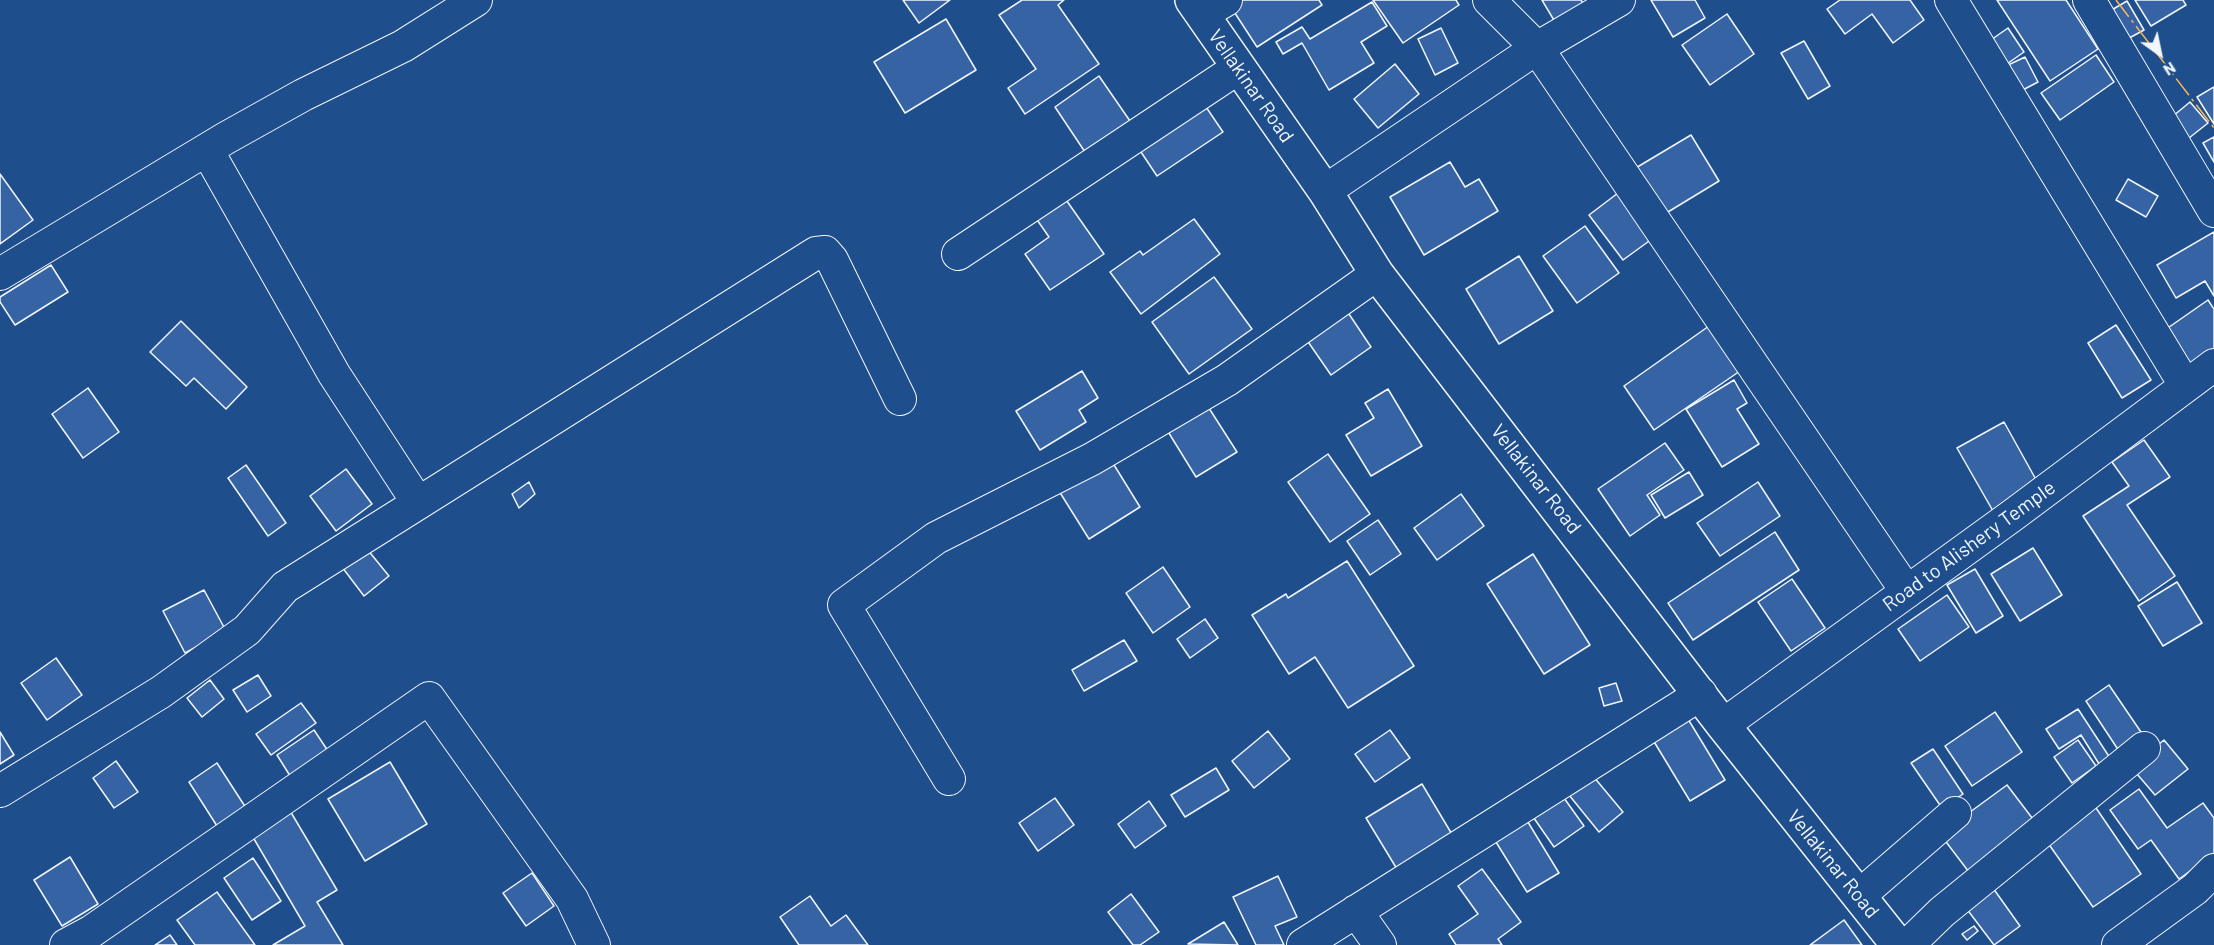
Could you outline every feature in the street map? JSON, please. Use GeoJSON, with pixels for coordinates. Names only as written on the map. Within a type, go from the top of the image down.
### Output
{"type":"FeatureCollection","features":[{"type":"Feature","properties":{"kind":"main road","name":"Vellakinar Road"},"geometry":{"type":"LineString","coordinates":[[1207,5],[1238,68],[1325,191],[1377,274],[1723,725],[1898,945]]}},
{"type":"Feature","properties":{"kind":"street"},"geometry":{"type":"LineString","coordinates":[[0,274],[207,150],[303,95],[403,46],[476,0]]}},
{"type":"Feature","properties":{"kind":"street"},"geometry":{"type":"LineString","coordinates":[[1490,0],[1537,48],[1907,592]]}},
{"type":"Feature","properties":{"kind":"street"},"geometry":{"type":"LineString","coordinates":[[1325,191],[1537,48],[1619,0]]}},
{"type":"Feature","properties":{"kind":"street"},"geometry":{"type":"LineString","coordinates":[[1951,0],[2185,385]]}},
{"type":"Feature","properties":{"kind":"street"},"geometry":{"type":"LineString","coordinates":[[2089,0],[2214,211]]}},
{"type":"Feature","properties":{"kind":"street"},"geometry":{"type":"LineString","coordinates":[[958,254],[1238,68]]}},
{"type":"Feature","properties":{"kind":"street"},"geometry":{"type":"LineString","coordinates":[[207,150],[334,374],[418,503]]}},
{"type":"Feature","properties":{"kind":"street"},"geometry":{"type":"LineString","coordinates":[[0,791],[161,692],[247,630],[285,587],[816,253],[825,252],[832,260],[900,399]]}},
{"type":"Feature","properties":{"kind":"street"},"geometry":{"type":"LineString","coordinates":[[949,779],[844,605],[936,538],[1092,459],[1227,380],[1377,274]]}},
{"type":"Feature","properties":{"kind":"street","name":"Road to Alishery Temple"},"geometry":{"type":"LineString","coordinates":[[1723,725],[2013,515],[2214,365]]}},
{"type":"Feature","properties":{"kind":"street"},"geometry":{"type":"LineString","coordinates":[[1303,945],[1701,694]]}},
{"type":"Feature","properties":{"kind":"street"},"geometry":{"type":"LineString","coordinates":[[66,945],[92,931],[429,698],[572,899],[594,945]]}},
{"type":"Feature","properties":{"kind":"street"},"geometry":{"type":"LineString","coordinates":[[1908,945],[1942,912],[2144,748]]}},
{"type":"Feature","properties":{"kind":"street"},"geometry":{"type":"LineString","coordinates":[[1859,896],[1955,813]]}},
{"type":"Feature","properties":{"kind":"street"},"geometry":{"type":"LineString","coordinates":[[2118,945],[2195,889],[2214,870]]}},
{"type":"Feature","properties":{"kind":"street"},"geometry":{"type":"LineString","coordinates":[[1356,911],[1380,945]]}},
{"type":"Feature","properties":{"kind":"building"},"geometry":{"type":"Polygon","coordinates":[[[903,0],[950,0],[919,23],[903,0]]]}},
{"type":"Feature","properties":{"kind":"building"},"geometry":{"type":"Polygon","coordinates":[[[1022,0],[1064,0],[1058,5],[1099,64],[1025,114],[1008,88],[1036,69],[999,15],[1022,0]]]}},
{"type":"Feature","properties":{"kind":"building"},"geometry":{"type":"Polygon","coordinates":[[[1240,0],[1319,0],[1322,5],[1257,47],[1231,7],[1240,0]]]}},
{"type":"Feature","properties":{"kind":"building"},"geometry":{"type":"Polygon","coordinates":[[[1373,0],[1456,0],[1459,5],[1403,43],[1373,0]]]}},
{"type":"Feature","properties":{"kind":"building"},"geometry":{"type":"Polygon","coordinates":[[[1542,0],[1581,0],[1587,9],[1558,27],[1542,0]]]}},
{"type":"Feature","properties":{"kind":"building"},"geometry":{"type":"Polygon","coordinates":[[[1651,0],[1695,0],[1705,18],[1673,37],[1651,0]]]}},
{"type":"Feature","properties":{"kind":"building"},"geometry":{"type":"Polygon","coordinates":[[[1840,0],[1910,0],[1924,20],[1893,43],[1872,14],[1845,34],[1827,9],[1840,0]]]}},
{"type":"Feature","properties":{"kind":"building"},"geometry":{"type":"Polygon","coordinates":[[[1997,0],[2066,0],[2098,49],[2050,81],[1997,0]]]}},
{"type":"Feature","properties":{"kind":"building"},"geometry":{"type":"Polygon","coordinates":[[[2135,0],[2183,0],[2186,5],[2151,26],[2135,0]]]}},
{"type":"Feature","properties":{"kind":"building"},"geometry":{"type":"Polygon","coordinates":[[[2127,1],[2144,30],[2120,43],[2103,15],[2127,1]]]}},
{"type":"Feature","properties":{"kind":"building"},"geometry":{"type":"Polygon","coordinates":[[[1372,2],[1387,26],[1361,42],[1374,63],[1329,90],[1302,43],[1283,54],[1276,42],[1302,27],[1310,39],[1372,2]]]}},
{"type":"Feature","properties":{"kind":"building"},"geometry":{"type":"Polygon","coordinates":[[[1727,14],[1754,54],[1710,85],[1682,45],[1727,14]]]}},
{"type":"Feature","properties":{"kind":"building"},"geometry":{"type":"Polygon","coordinates":[[[946,19],[976,70],[905,113],[874,62],[946,19]]]}},
{"type":"Feature","properties":{"kind":"building"},"geometry":{"type":"Polygon","coordinates":[[[1441,28],[1458,63],[1435,75],[1418,39],[1441,28]]]}},
{"type":"Feature","properties":{"kind":"building"},"geometry":{"type":"Polygon","coordinates":[[[2008,28],[2024,52],[2004,66],[1988,42],[2008,28]]]}},
{"type":"Feature","properties":{"kind":"building"},"geometry":{"type":"Polygon","coordinates":[[[1804,41],[1830,86],[1808,99],[1781,53],[1804,41]]]}},
{"type":"Feature","properties":{"kind":"building"},"geometry":{"type":"Polygon","coordinates":[[[2096,55],[2114,82],[2060,120],[2041,93],[2096,55]]]}},
{"type":"Feature","properties":{"kind":"building"},"geometry":{"type":"Polygon","coordinates":[[[2025,57],[2038,82],[2017,93],[2004,67],[2025,57]]]}},
{"type":"Feature","properties":{"kind":"building"},"geometry":{"type":"Polygon","coordinates":[[[1395,64],[1419,94],[1378,128],[1354,99],[1395,64]]]}},
{"type":"Feature","properties":{"kind":"building"},"geometry":{"type":"Polygon","coordinates":[[[1099,76],[1130,121],[1085,152],[1055,107],[1099,76]]]}},
{"type":"Feature","properties":{"kind":"building"},"geometry":{"type":"Polygon","coordinates":[[[2214,87],[2214,124],[2197,97],[2214,87]]]}},
{"type":"Feature","properties":{"kind":"building"},"geometry":{"type":"Polygon","coordinates":[[[2190,102],[2208,123],[2184,142],[2167,121],[2190,102]]]}},
{"type":"Feature","properties":{"kind":"building"},"geometry":{"type":"Polygon","coordinates":[[[1204,104],[1223,132],[1157,176],[1139,149],[1204,104]]]}},
{"type":"Feature","properties":{"kind":"building"},"geometry":{"type":"Polygon","coordinates":[[[1691,135],[1719,181],[1663,215],[1634,169],[1691,135]]]}},
{"type":"Feature","properties":{"kind":"building"},"geometry":{"type":"Polygon","coordinates":[[[2214,137],[2214,162],[2203,143],[2214,137]]]}},
{"type":"Feature","properties":{"kind":"building"},"geometry":{"type":"Polygon","coordinates":[[[1450,162],[1465,187],[1479,179],[1498,211],[1424,255],[1390,197],[1450,162]]]}},
{"type":"Feature","properties":{"kind":"building"},"geometry":{"type":"Polygon","coordinates":[[[0,174],[33,220],[0,244],[0,174]]]}},
{"type":"Feature","properties":{"kind":"building"},"geometry":{"type":"Polygon","coordinates":[[[2128,179],[2158,196],[2146,217],[2116,200],[2128,179]]]}},
{"type":"Feature","properties":{"kind":"building"},"geometry":{"type":"Polygon","coordinates":[[[1622,190],[1656,236],[1623,260],[1589,215],[1622,190]]]}},
{"type":"Feature","properties":{"kind":"building"},"geometry":{"type":"Polygon","coordinates":[[[1062,194],[1104,254],[1050,290],[1025,254],[1049,237],[1033,214],[1062,194]]]}},
{"type":"Feature","properties":{"kind":"building"},"geometry":{"type":"Polygon","coordinates":[[[1194,219],[1220,254],[1141,314],[1110,272],[1140,251],[1143,255],[1194,219]]]}},
{"type":"Feature","properties":{"kind":"building"},"geometry":{"type":"Polygon","coordinates":[[[1585,226],[1619,273],[1577,303],[1543,256],[1585,226]]]}},
{"type":"Feature","properties":{"kind":"building"},"geometry":{"type":"Polygon","coordinates":[[[2214,232],[2214,296],[2205,281],[2176,298],[2157,265],[2214,232]]]}},
{"type":"Feature","properties":{"kind":"building"},"geometry":{"type":"Polygon","coordinates":[[[1519,256],[1553,311],[1499,344],[1466,289],[1519,256]]]}},
{"type":"Feature","properties":{"kind":"building"},"geometry":{"type":"Polygon","coordinates":[[[51,265],[68,292],[15,325],[0,302],[0,297],[51,265]]]}},
{"type":"Feature","properties":{"kind":"building"},"geometry":{"type":"Polygon","coordinates":[[[1214,277],[1252,329],[1189,374],[1152,322],[1214,277]]]}},
{"type":"Feature","properties":{"kind":"building"},"geometry":{"type":"Polygon","coordinates":[[[2208,300],[2214,309],[2214,354],[2188,371],[2162,332],[2208,300]]]}},
{"type":"Feature","properties":{"kind":"building"},"geometry":{"type":"Polygon","coordinates":[[[1343,305],[1371,347],[1331,375],[1302,333],[1343,305]]]}},
{"type":"Feature","properties":{"kind":"building"},"geometry":{"type":"Polygon","coordinates":[[[181,321],[247,387],[226,409],[194,378],[186,386],[150,352],[181,321]]]}},
{"type":"Feature","properties":{"kind":"building"},"geometry":{"type":"Polygon","coordinates":[[[2116,325],[2151,380],[2122,398],[2088,343],[2116,325]]]}},
{"type":"Feature","properties":{"kind":"building"},"geometry":{"type":"Polygon","coordinates":[[[1709,326],[1740,371],[1654,430],[1624,386],[1709,326]]]}},
{"type":"Feature","properties":{"kind":"building"},"geometry":{"type":"Polygon","coordinates":[[[1082,371],[1098,398],[1079,410],[1086,422],[1040,450],[1016,411],[1082,371]]]}},
{"type":"Feature","properties":{"kind":"building"},"geometry":{"type":"Polygon","coordinates":[[[1734,380],[1747,403],[1737,409],[1759,444],[1722,467],[1686,409],[1734,380]]]}},
{"type":"Feature","properties":{"kind":"building"},"geometry":{"type":"Polygon","coordinates":[[[88,388],[119,432],[83,458],[52,414],[88,388]]]}},
{"type":"Feature","properties":{"kind":"building"},"geometry":{"type":"Polygon","coordinates":[[[1388,389],[1422,446],[1371,476],[1346,435],[1374,418],[1365,403],[1388,389]]]}},
{"type":"Feature","properties":{"kind":"building"},"geometry":{"type":"Polygon","coordinates":[[[1207,405],[1237,452],[1196,477],[1167,430],[1207,405]]]}},
{"type":"Feature","properties":{"kind":"building"},"geometry":{"type":"Polygon","coordinates":[[[2004,422],[2039,485],[1993,511],[1957,448],[2004,422]]]}},
{"type":"Feature","properties":{"kind":"building"},"geometry":{"type":"Polygon","coordinates":[[[2144,440],[2170,477],[2127,505],[2175,576],[2139,601],[2083,516],[2129,486],[2112,462],[2144,440]]]}},
{"type":"Feature","properties":{"kind":"building"},"geometry":{"type":"Polygon","coordinates":[[[1665,443],[1684,470],[1647,495],[1660,515],[1630,536],[1598,489],[1665,443]]]}},
{"type":"Feature","properties":{"kind":"building"},"geometry":{"type":"Polygon","coordinates":[[[1328,454],[1370,514],[1330,542],[1288,482],[1328,454]]]}},
{"type":"Feature","properties":{"kind":"building"},"geometry":{"type":"Polygon","coordinates":[[[1111,460],[1140,507],[1089,539],[1059,491],[1111,460]]]}},
{"type":"Feature","properties":{"kind":"building"},"geometry":{"type":"Polygon","coordinates":[[[246,465],[286,523],[268,536],[228,478],[246,465]]]}},
{"type":"Feature","properties":{"kind":"building"},"geometry":{"type":"Polygon","coordinates":[[[346,469],[372,504],[336,531],[310,496],[346,469]]]}},
{"type":"Feature","properties":{"kind":"building"},"geometry":{"type":"Polygon","coordinates":[[[1689,472],[1703,495],[1665,518],[1651,495],[1689,472]]]}},
{"type":"Feature","properties":{"kind":"building"},"geometry":{"type":"Polygon","coordinates":[[[529,482],[535,494],[519,508],[512,494],[529,482]]]}},
{"type":"Feature","properties":{"kind":"building"},"geometry":{"type":"Polygon","coordinates":[[[1758,482],[1780,516],[1720,556],[1697,523],[1758,482]]]}},
{"type":"Feature","properties":{"kind":"building"},"geometry":{"type":"Polygon","coordinates":[[[1461,494],[1484,526],[1437,560],[1414,528],[1461,494]]]}},
{"type":"Feature","properties":{"kind":"building"},"geometry":{"type":"Polygon","coordinates":[[[1378,520],[1401,554],[1370,575],[1347,541],[1378,520]]]}},
{"type":"Feature","properties":{"kind":"building"},"geometry":{"type":"Polygon","coordinates":[[[1775,532],[1799,570],[1693,640],[1668,603],[1775,532]]]}},
{"type":"Feature","properties":{"kind":"building"},"geometry":{"type":"Polygon","coordinates":[[[2033,548],[2062,595],[2020,621],[1991,574],[2033,548]]]}},
{"type":"Feature","properties":{"kind":"building"},"geometry":{"type":"Polygon","coordinates":[[[367,549],[389,576],[364,596],[342,567],[367,549]]]}},
{"type":"Feature","properties":{"kind":"building"},"geometry":{"type":"Polygon","coordinates":[[[1533,554],[1590,645],[1544,674],[1487,584],[1533,554]]]}},
{"type":"Feature","properties":{"kind":"building"},"geometry":{"type":"Polygon","coordinates":[[[1347,561],[1414,666],[1348,708],[1315,657],[1289,674],[1252,615],[1286,594],[1288,598],[1347,561]]]}},
{"type":"Feature","properties":{"kind":"building"},"geometry":{"type":"Polygon","coordinates":[[[1163,567],[1190,607],[1153,633],[1126,593],[1163,567]]]}},
{"type":"Feature","properties":{"kind":"building"},"geometry":{"type":"Polygon","coordinates":[[[1975,569],[2003,616],[1976,633],[1947,585],[1975,569]]]}},
{"type":"Feature","properties":{"kind":"building"},"geometry":{"type":"Polygon","coordinates":[[[1792,579],[1825,628],[1791,651],[1758,602],[1792,579]]]}},
{"type":"Feature","properties":{"kind":"building"},"geometry":{"type":"Polygon","coordinates":[[[2177,582],[2202,623],[2163,646],[2138,606],[2177,582]]]}},
{"type":"Feature","properties":{"kind":"building"},"geometry":{"type":"Polygon","coordinates":[[[204,590],[226,631],[185,653],[163,611],[204,590]]]}},
{"type":"Feature","properties":{"kind":"building"},"geometry":{"type":"Polygon","coordinates":[[[1947,595],[1969,627],[1920,661],[1898,629],[1947,595]]]}},
{"type":"Feature","properties":{"kind":"building"},"geometry":{"type":"Polygon","coordinates":[[[1205,619],[1218,638],[1190,658],[1177,639],[1205,619]]]}},
{"type":"Feature","properties":{"kind":"building"},"geometry":{"type":"Polygon","coordinates":[[[1124,640],[1137,661],[1084,691],[1072,670],[1124,640]]]}},
{"type":"Feature","properties":{"kind":"building"},"geometry":{"type":"Polygon","coordinates":[[[56,658],[82,695],[47,720],[21,683],[56,658]]]}},
{"type":"Feature","properties":{"kind":"building"},"geometry":{"type":"Polygon","coordinates":[[[258,675],[271,696],[247,712],[233,690],[258,675]]]}},
{"type":"Feature","properties":{"kind":"building"},"geometry":{"type":"Polygon","coordinates":[[[210,680],[224,699],[202,717],[187,698],[210,680]]]}},
{"type":"Feature","properties":{"kind":"building"},"geometry":{"type":"Polygon","coordinates":[[[1616,683],[1622,701],[1604,706],[1599,688],[1616,683]]]}},
{"type":"Feature","properties":{"kind":"building"},"geometry":{"type":"Polygon","coordinates":[[[2109,685],[2143,735],[2119,751],[2086,701],[2109,685]]]}},
{"type":"Feature","properties":{"kind":"building"},"geometry":{"type":"Polygon","coordinates":[[[301,703],[316,723],[271,755],[256,734],[301,703]]]}},
{"type":"Feature","properties":{"kind":"building"},"geometry":{"type":"Polygon","coordinates":[[[2078,709],[2112,761],[2101,767],[2081,735],[2059,749],[2046,729],[2078,709]]]}},
{"type":"Feature","properties":{"kind":"building"},"geometry":{"type":"Polygon","coordinates":[[[1995,712],[2022,752],[1972,786],[1945,746],[1995,712]]]}},
{"type":"Feature","properties":{"kind":"building"},"geometry":{"type":"Polygon","coordinates":[[[1688,719],[1725,780],[1690,801],[1653,740],[1688,719]]]}},
{"type":"Feature","properties":{"kind":"building"},"geometry":{"type":"Polygon","coordinates":[[[314,730],[330,754],[292,779],[277,755],[314,730]]]}},
{"type":"Feature","properties":{"kind":"building"},"geometry":{"type":"Polygon","coordinates":[[[1390,730],[1410,758],[1375,782],[1355,754],[1390,730]]]}},
{"type":"Feature","properties":{"kind":"building"},"geometry":{"type":"Polygon","coordinates":[[[1268,731],[1290,759],[1254,788],[1232,761],[1268,731]]]}},
{"type":"Feature","properties":{"kind":"building"},"geometry":{"type":"Polygon","coordinates":[[[0,732],[14,755],[0,764],[0,732]]]}},
{"type":"Feature","properties":{"kind":"building"},"geometry":{"type":"Polygon","coordinates":[[[2078,740],[2096,766],[2072,783],[2054,757],[2078,740]]]}},
{"type":"Feature","properties":{"kind":"building"},"geometry":{"type":"Polygon","coordinates":[[[2164,740],[2188,769],[2155,795],[2131,767],[2164,740]]]}},
{"type":"Feature","properties":{"kind":"building"},"geometry":{"type":"Polygon","coordinates":[[[1933,749],[1963,794],[1942,808],[1911,763],[1933,749]]]}},
{"type":"Feature","properties":{"kind":"building"},"geometry":{"type":"Polygon","coordinates":[[[116,761],[138,792],[114,808],[93,778],[116,761]]]}},
{"type":"Feature","properties":{"kind":"building"},"geometry":{"type":"Polygon","coordinates":[[[390,762],[427,824],[365,861],[328,799],[390,762]]]}},
{"type":"Feature","properties":{"kind":"building"},"geometry":{"type":"Polygon","coordinates":[[[217,763],[246,808],[217,826],[189,782],[217,763]]]}},
{"type":"Feature","properties":{"kind":"building"},"geometry":{"type":"Polygon","coordinates":[[[1216,768],[1229,790],[1185,817],[1171,795],[1216,768]]]}},
{"type":"Feature","properties":{"kind":"building"},"geometry":{"type":"Polygon","coordinates":[[[1593,776],[1623,812],[1599,832],[1569,795],[1593,776]]]}},
{"type":"Feature","properties":{"kind":"building"},"geometry":{"type":"Polygon","coordinates":[[[1422,784],[1456,841],[1400,874],[1366,818],[1422,784]]]}},
{"type":"Feature","properties":{"kind":"building"},"geometry":{"type":"Polygon","coordinates":[[[2007,785],[2039,827],[1972,876],[1940,834],[2007,785]]]}},
{"type":"Feature","properties":{"kind":"building"},"geometry":{"type":"Polygon","coordinates":[[[2139,789],[2167,828],[2203,803],[2214,818],[2214,854],[2179,879],[2151,840],[2138,849],[2110,810],[2139,789]]]}},
{"type":"Feature","properties":{"kind":"building"},"geometry":{"type":"Polygon","coordinates":[[[1559,791],[1584,826],[1554,847],[1529,811],[1559,791]]]}},
{"type":"Feature","properties":{"kind":"building"},"geometry":{"type":"Polygon","coordinates":[[[1055,798],[1074,825],[1038,851],[1019,823],[1055,798]]]}},
{"type":"Feature","properties":{"kind":"building"},"geometry":{"type":"Polygon","coordinates":[[[1149,801],[1166,826],[1135,848],[1118,824],[1149,801]]]}},
{"type":"Feature","properties":{"kind":"building"},"geometry":{"type":"Polygon","coordinates":[[[2092,802],[2141,874],[2093,907],[2043,836],[2092,802]]]}},
{"type":"Feature","properties":{"kind":"building"},"geometry":{"type":"Polygon","coordinates":[[[286,804],[337,890],[317,902],[343,945],[273,945],[305,926],[247,827],[286,804]]]}},
{"type":"Feature","properties":{"kind":"building"},"geometry":{"type":"Polygon","coordinates":[[[1523,814],[1559,873],[1527,892],[1491,834],[1523,814]]]}},
{"type":"Feature","properties":{"kind":"building"},"geometry":{"type":"Polygon","coordinates":[[[70,857],[98,904],[62,926],[34,880],[70,857]]]}},
{"type":"Feature","properties":{"kind":"building"},"geometry":{"type":"Polygon","coordinates":[[[253,858],[281,901],[252,920],[224,878],[253,858]]]}},
{"type":"Feature","properties":{"kind":"building"},"geometry":{"type":"Polygon","coordinates":[[[1482,869],[1521,922],[1498,939],[1502,945],[1456,945],[1449,934],[1478,914],[1458,886],[1482,869]]]}},
{"type":"Feature","properties":{"kind":"building"},"geometry":{"type":"Polygon","coordinates":[[[532,873],[554,906],[526,926],[503,893],[532,873]]]}},
{"type":"Feature","properties":{"kind":"building"},"geometry":{"type":"Polygon","coordinates":[[[1278,876],[1297,917],[1275,926],[1284,945],[1256,945],[1233,897],[1278,876]]]}},
{"type":"Feature","properties":{"kind":"building"},"geometry":{"type":"Polygon","coordinates":[[[1988,881],[2020,926],[1994,945],[1960,900],[1988,881]]]}},
{"type":"Feature","properties":{"kind":"building"},"geometry":{"type":"Polygon","coordinates":[[[217,892],[255,945],[195,945],[177,920],[217,892]]]}},
{"type":"Feature","properties":{"kind":"building"},"geometry":{"type":"Polygon","coordinates":[[[1131,894],[1159,932],[1140,945],[1133,945],[1108,912],[1131,894]]]}},
{"type":"Feature","properties":{"kind":"building"},"geometry":{"type":"Polygon","coordinates":[[[810,896],[831,926],[846,915],[868,945],[799,945],[780,917],[810,896]]]}},
{"type":"Feature","properties":{"kind":"building"},"geometry":{"type":"Polygon","coordinates":[[[1844,920],[1862,945],[1810,945],[1844,920]]]}},
{"type":"Feature","properties":{"kind":"building"},"geometry":{"type":"Polygon","coordinates":[[[1224,922],[1238,945],[1188,944],[1224,922]]]}},
{"type":"Feature","properties":{"kind":"building"},"geometry":{"type":"Polygon","coordinates":[[[1974,926],[1978,931],[1967,940],[1962,934],[1974,926]]]}},
{"type":"Feature","properties":{"kind":"building"},"geometry":{"type":"Polygon","coordinates":[[[170,935],[177,945],[155,945],[170,935]]]}},
{"type":"Feature","properties":{"kind":"power"},"geometry":{"type":"LineString","coordinates":[[2116,0],[2214,128]]}}]}
